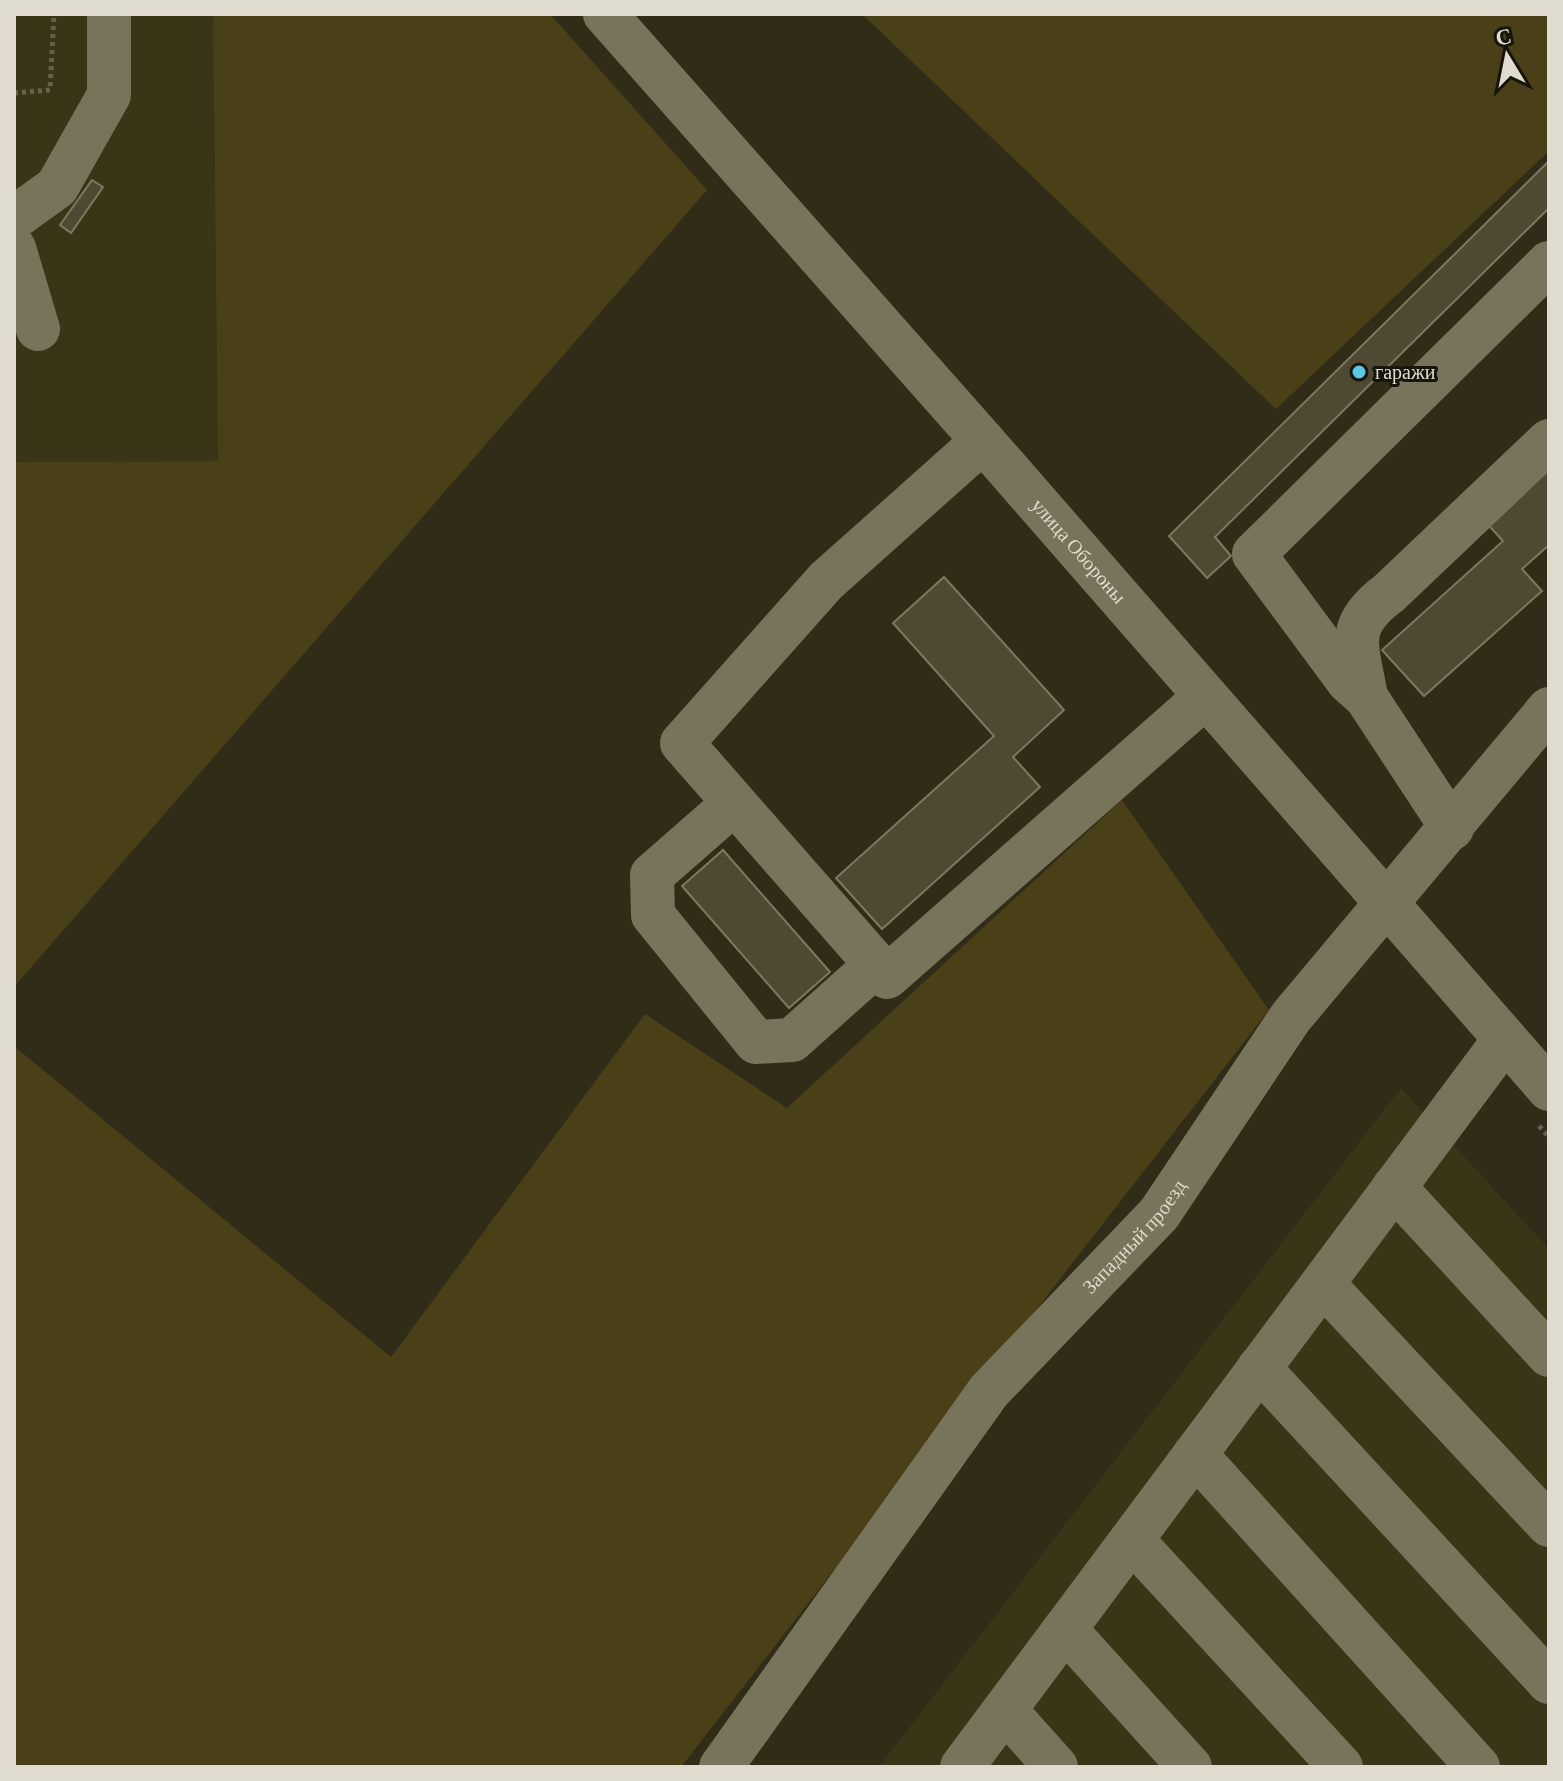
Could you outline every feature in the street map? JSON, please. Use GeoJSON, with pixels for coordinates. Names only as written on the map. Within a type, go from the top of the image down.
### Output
{"type":"FeatureCollection","features":[{"type":"Feature","properties":{"kind":"street"},"geometry":{"type":"LineString","coordinates":[[14,218],[57,187],[109,95],[109,14]]}},
{"type":"Feature","properties":{"kind":"street","name":"улица Обороны"},"geometry":{"type":"LineString","coordinates":[[605,14],[1549,1089]]}},
{"type":"Feature","properties":{"kind":"street"},"geometry":{"type":"LineString","coordinates":[[14,248],[38,329]]}},
{"type":"Feature","properties":{"kind":"street"},"geometry":{"type":"LineString","coordinates":[[1452,828],[1366,697],[1348,681],[1254,554],[1549,263]]}},
{"type":"Feature","properties":{"kind":"street"},"geometry":{"type":"LineString","coordinates":[[983,441],[826,581],[682,743],[733,804],[887,977],[1205,697]]}},
{"type":"Feature","properties":{"kind":"street"},"geometry":{"type":"LineString","coordinates":[[1366,697],[1356,633],[1365,611],[1389,593],[1549,441]]}},
{"type":"Feature","properties":{"kind":"street","name":"Западный проезд"},"geometry":{"type":"LineString","coordinates":[[721,1767],[989,1391],[1159,1214],[1291,1017],[1549,709]]}},
{"type":"Feature","properties":{"kind":"street"},"geometry":{"type":"LineString","coordinates":[[733,804],[652,875],[653,915],[756,1042],[792,1040],[876,965]]}},
{"type":"Feature","properties":{"kind":"street"},"geometry":{"type":"LineString","coordinates":[[962,1767],[1505,1039]]}},
{"type":"Feature","properties":{"kind":"street"},"geometry":{"type":"LineString","coordinates":[[1394,1187],[1549,1355]]}},
{"type":"Feature","properties":{"kind":"street"},"geometry":{"type":"LineString","coordinates":[[1323,1284],[1549,1525]]}},
{"type":"Feature","properties":{"kind":"street"},"geometry":{"type":"LineString","coordinates":[[1259,1368],[1549,1682]]}},
{"type":"Feature","properties":{"kind":"street"},"geometry":{"type":"LineString","coordinates":[[1195,1454],[1478,1767]]}},
{"type":"Feature","properties":{"kind":"street"},"geometry":{"type":"LineString","coordinates":[[1132,1540],[1341,1767]]}},
{"type":"Feature","properties":{"kind":"street"},"geometry":{"type":"LineString","coordinates":[[1065,1629],[1190,1767]]}},
{"type":"Feature","properties":{"kind":"street"},"geometry":{"type":"LineString","coordinates":[[1005,1710],[1056,1767]]}},
{"type":"Feature","properties":{"kind":"path"},"geometry":{"type":"LineString","coordinates":[[14,93],[50,90],[54,14]]}},
{"type":"Feature","properties":{"kind":"shaded area"},"geometry":{"type":"Polygon","coordinates":[[[14,14],[213,14],[218,461],[14,462],[14,14]]]}},
{"type":"Feature","properties":{"kind":"shaded area"},"geometry":{"type":"Polygon","coordinates":[[[213,14],[550,14],[707,190],[14,987],[14,462],[218,461],[213,14]]]}},
{"type":"Feature","properties":{"kind":"shaded area"},"geometry":{"type":"Polygon","coordinates":[[[862,14],[1549,14],[1549,151],[1276,409],[862,14]]]}},
{"type":"Feature","properties":{"kind":"shaded area"},"geometry":{"type":"Polygon","coordinates":[[[1122,800],[1269,1010],[681,1767],[14,1767],[14,1046],[391,1357],[645,1014],[787,1108],[1122,800]]]}},
{"type":"Feature","properties":{"kind":"shaded area"},"geometry":{"type":"Polygon","coordinates":[[[1401,1088],[1549,1249],[1549,1767],[879,1767],[1401,1088]]]}},
{"type":"Feature","properties":{"kind":"building","name":"гаражи"},"geometry":{"type":"Polygon","coordinates":[[[1549,161],[1549,208],[1215,537],[1231,556],[1207,578],[1169,536],[1549,161]]]}},
{"type":"Feature","properties":{"kind":"building"},"geometry":{"type":"Polygon","coordinates":[[[92,180],[103,187],[71,233],[60,225],[92,180]]]}},
{"type":"Feature","properties":{"kind":"building"},"geometry":{"type":"Polygon","coordinates":[[[1549,459],[1549,545],[1522,569],[1542,591],[1424,696],[1382,650],[1503,541],[1482,518],[1549,459]]]}},
{"type":"Feature","properties":{"kind":"building"},"geometry":{"type":"Polygon","coordinates":[[[944,577],[1064,710],[1013,757],[1040,787],[882,929],[836,878],[994,736],[893,623],[944,577]]]}},
{"type":"Feature","properties":{"kind":"building"},"geometry":{"type":"Polygon","coordinates":[[[723,850],[830,972],[789,1008],[682,886],[723,850]]]}},
{"type":"Feature","properties":{"kind":"place","name":"гаражи"},"geometry":{"type":"Point","coordinates":[1359,372]}}]}
